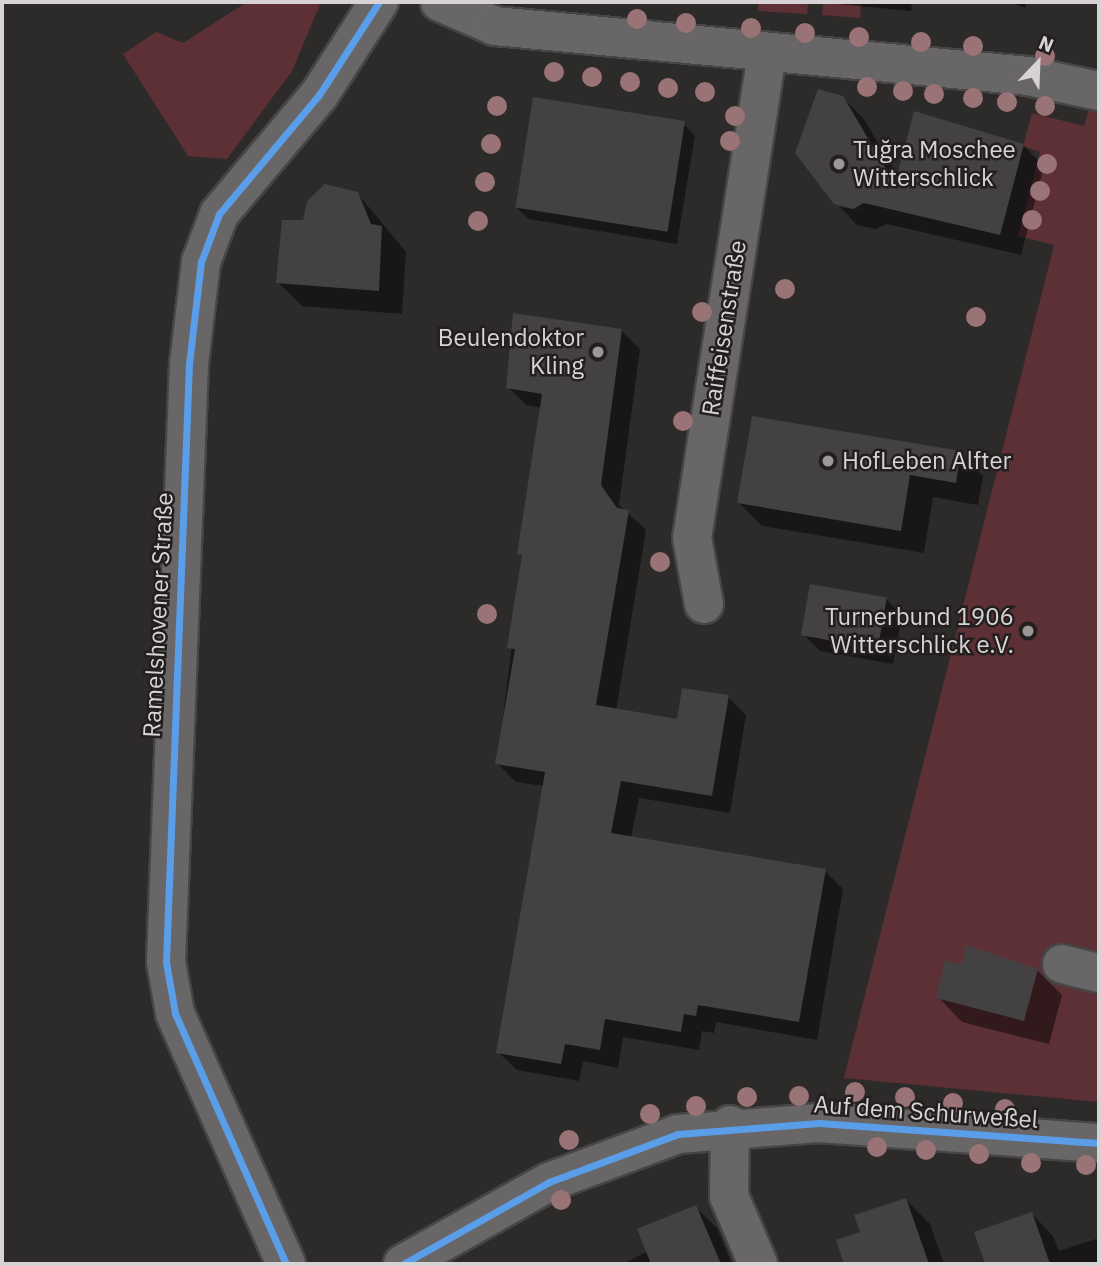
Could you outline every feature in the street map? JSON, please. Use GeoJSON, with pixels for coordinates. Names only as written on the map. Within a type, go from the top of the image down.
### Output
{"type":"FeatureCollection","features":[{"type":"Feature","properties":{"kind":"street","name":"Ramelshovener Straße"},"geometry":{"type":"LineString","coordinates":[[286,1264],[175,1013],[166,962],[189,364],[201,262],[219,214],[319,94],[379,2]]}},
{"type":"Feature","properties":{"kind":"street"},"geometry":{"type":"LineString","coordinates":[[440,2],[495,26],[1028,76],[1099,91]]}},
{"type":"Feature","properties":{"kind":"street","name":"Raiffeisenstraße"},"geometry":{"type":"LineString","coordinates":[[704,604],[692,538],[767,52]]}},
{"type":"Feature","properties":{"kind":"street"},"geometry":{"type":"LineString","coordinates":[[1062,964],[1099,973]]}},
{"type":"Feature","properties":{"kind":"street","name":"Auf dem Schurweßel"},"geometry":{"type":"LineString","coordinates":[[403,1264],[607,1156],[730,1125],[819,1122],[1099,1143]]}},
{"type":"Feature","properties":{"kind":"street"},"geometry":{"type":"LineString","coordinates":[[730,1125],[729,1195],[758,1264]]}},
{"type":"Feature","properties":{"kind":"shaded area"},"geometry":{"type":"Polygon","coordinates":[[[247,2],[321,2],[292,71],[227,159],[188,156],[123,54],[156,32],[183,43],[247,2]]]}},
{"type":"Feature","properties":{"kind":"shaded area"},"geometry":{"type":"Polygon","coordinates":[[[758,2],[808,2],[807,14],[758,11],[758,2]]]}},
{"type":"Feature","properties":{"kind":"shaded area"},"geometry":{"type":"Polygon","coordinates":[[[823,2],[861,2],[860,18],[822,15],[823,2]]]}},
{"type":"Feature","properties":{"kind":"shaded area","name":"Turnerbund 1906 Witterschlick e.V."},"geometry":{"type":"Polygon","coordinates":[[[1089,109],[1099,111],[1099,1102],[844,1078],[1054,245],[1018,236],[1040,152],[1023,146],[1032,113],[1084,126],[1089,109]]]}},
{"type":"Feature","properties":{"kind":"building"},"geometry":{"type":"Polygon","coordinates":[[[818,89],[843,96],[895,184],[914,111],[1024,144],[1000,235],[864,203],[853,209],[834,204],[795,153],[818,89]]]}},
{"type":"Feature","properties":{"kind":"building"},"geometry":{"type":"Polygon","coordinates":[[[533,97],[685,121],[668,232],[515,208],[533,97]]]}},
{"type":"Feature","properties":{"kind":"building"},"geometry":{"type":"Polygon","coordinates":[[[325,184],[358,192],[371,224],[382,226],[379,291],[276,283],[282,220],[303,220],[307,201],[325,184]]]}},
{"type":"Feature","properties":{"kind":"building"},"geometry":{"type":"Polygon","coordinates":[[[513,313],[622,329],[601,485],[617,508],[629,510],[596,705],[677,719],[682,688],[729,695],[712,796],[621,781],[611,833],[826,869],[799,1022],[698,1005],[696,1016],[684,1014],[681,1032],[605,1019],[600,1050],[565,1044],[561,1064],[496,1053],[545,772],[495,764],[515,649],[507,648],[522,555],[517,554],[542,394],[506,388],[513,313]]]}},
{"type":"Feature","properties":{"kind":"building","name":"HofLeben Alfter"},"geometry":{"type":"Polygon","coordinates":[[[752,416],[961,451],[956,483],[910,475],[901,531],[737,503],[752,416]]]}},
{"type":"Feature","properties":{"kind":"building"},"geometry":{"type":"Polygon","coordinates":[[[810,584],[887,598],[878,649],[801,635],[810,584]]]}},
{"type":"Feature","properties":{"kind":"building"},"geometry":{"type":"Polygon","coordinates":[[[966,945],[1038,969],[1024,1021],[936,998],[945,960],[961,964],[966,945]]]}},
{"type":"Feature","properties":{"kind":"building"},"geometry":{"type":"Polygon","coordinates":[[[906,1198],[929,1264],[844,1264],[836,1240],[860,1232],[854,1215],[906,1198]]]}},
{"type":"Feature","properties":{"kind":"building"},"geometry":{"type":"Polygon","coordinates":[[[696,1205],[721,1264],[651,1264],[637,1229],[696,1205]]]}},
{"type":"Feature","properties":{"kind":"building"},"geometry":{"type":"Polygon","coordinates":[[[1032,1212],[1050,1264],[985,1264],[974,1232],[1032,1212]]]}},
{"type":"Feature","properties":{"kind":"cycle path"},"geometry":{"type":"LineString","coordinates":[[286,1264],[175,1013],[166,962],[189,364],[201,262],[219,214],[319,95],[379,2]]}},
{"type":"Feature","properties":{"kind":"cycle path"},"geometry":{"type":"LineString","coordinates":[[403,1264],[549,1182],[678,1134],[819,1123],[1099,1143]]}},
{"type":"Feature","properties":{"kind":"place","name":"Tuğra Moschee Witterschlick"},"geometry":{"type":"Point","coordinates":[839,164]}},
{"type":"Feature","properties":{"kind":"place","name":"Beulendoktor Kling"},"geometry":{"type":"Point","coordinates":[598,352]}},
{"type":"Feature","properties":{"kind":"place","name":"HofLeben Alfter"},"geometry":{"type":"Point","coordinates":[828,461]}},
{"type":"Feature","properties":{"kind":"place","name":"Turnerbund 1906 Witterschlick e.V."},"geometry":{"type":"Point","coordinates":[1028,631]}}]}
